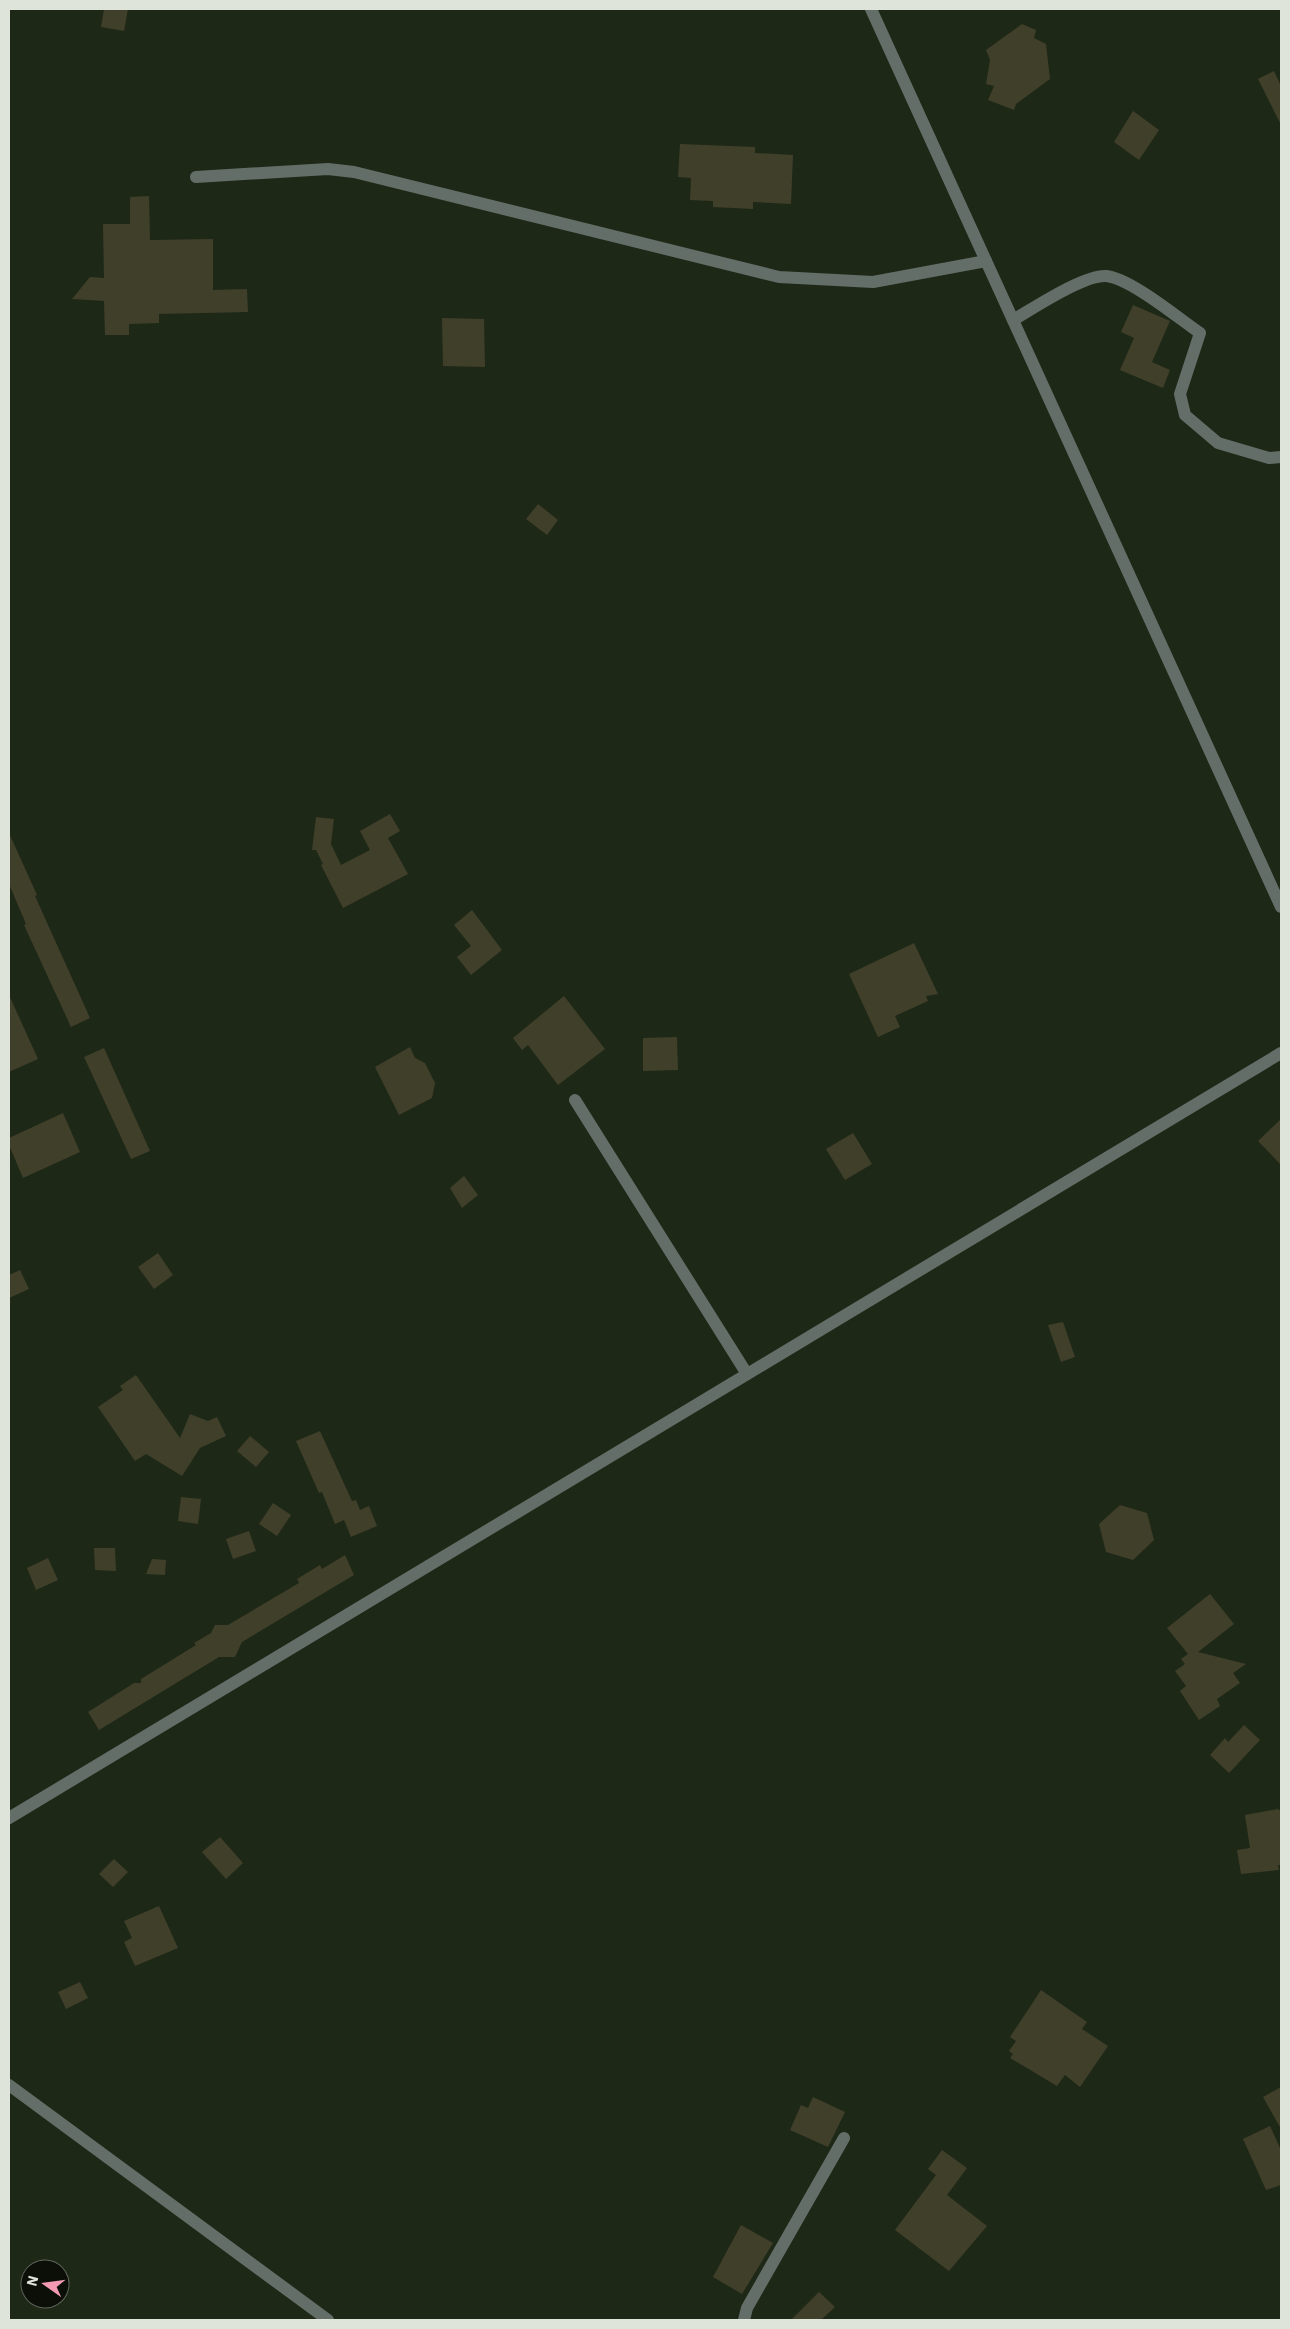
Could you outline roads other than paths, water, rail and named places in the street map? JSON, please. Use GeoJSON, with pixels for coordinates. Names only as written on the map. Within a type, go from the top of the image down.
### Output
{"type":"FeatureCollection","features":[{"type":"Feature","properties":{"kind":"street"},"geometry":{"type":"LineString","coordinates":[[871,9],[1281,907]]}},
{"type":"Feature","properties":{"kind":"street"},"geometry":{"type":"LineString","coordinates":[[196,177],[328,169],[354,172],[779,277],[873,282],[986,260]]}},
{"type":"Feature","properties":{"kind":"street"},"geometry":{"type":"LineString","coordinates":[[1013,320],[1082,282],[1104,276],[1123,280],[1200,333],[1180,394],[1185,415],[1218,443],[1269,458],[1281,457]]}},
{"type":"Feature","properties":{"kind":"street"},"geometry":{"type":"LineString","coordinates":[[9,1818],[1281,1053]]}},
{"type":"Feature","properties":{"kind":"street"},"geometry":{"type":"LineString","coordinates":[[575,1100],[747,1374]]}},
{"type":"Feature","properties":{"kind":"street"},"geometry":{"type":"LineString","coordinates":[[9,2085],[328,2320]]}},
{"type":"Feature","properties":{"kind":"street"},"geometry":{"type":"LineString","coordinates":[[744,2320],[747,2308],[844,2138]]}}]}
